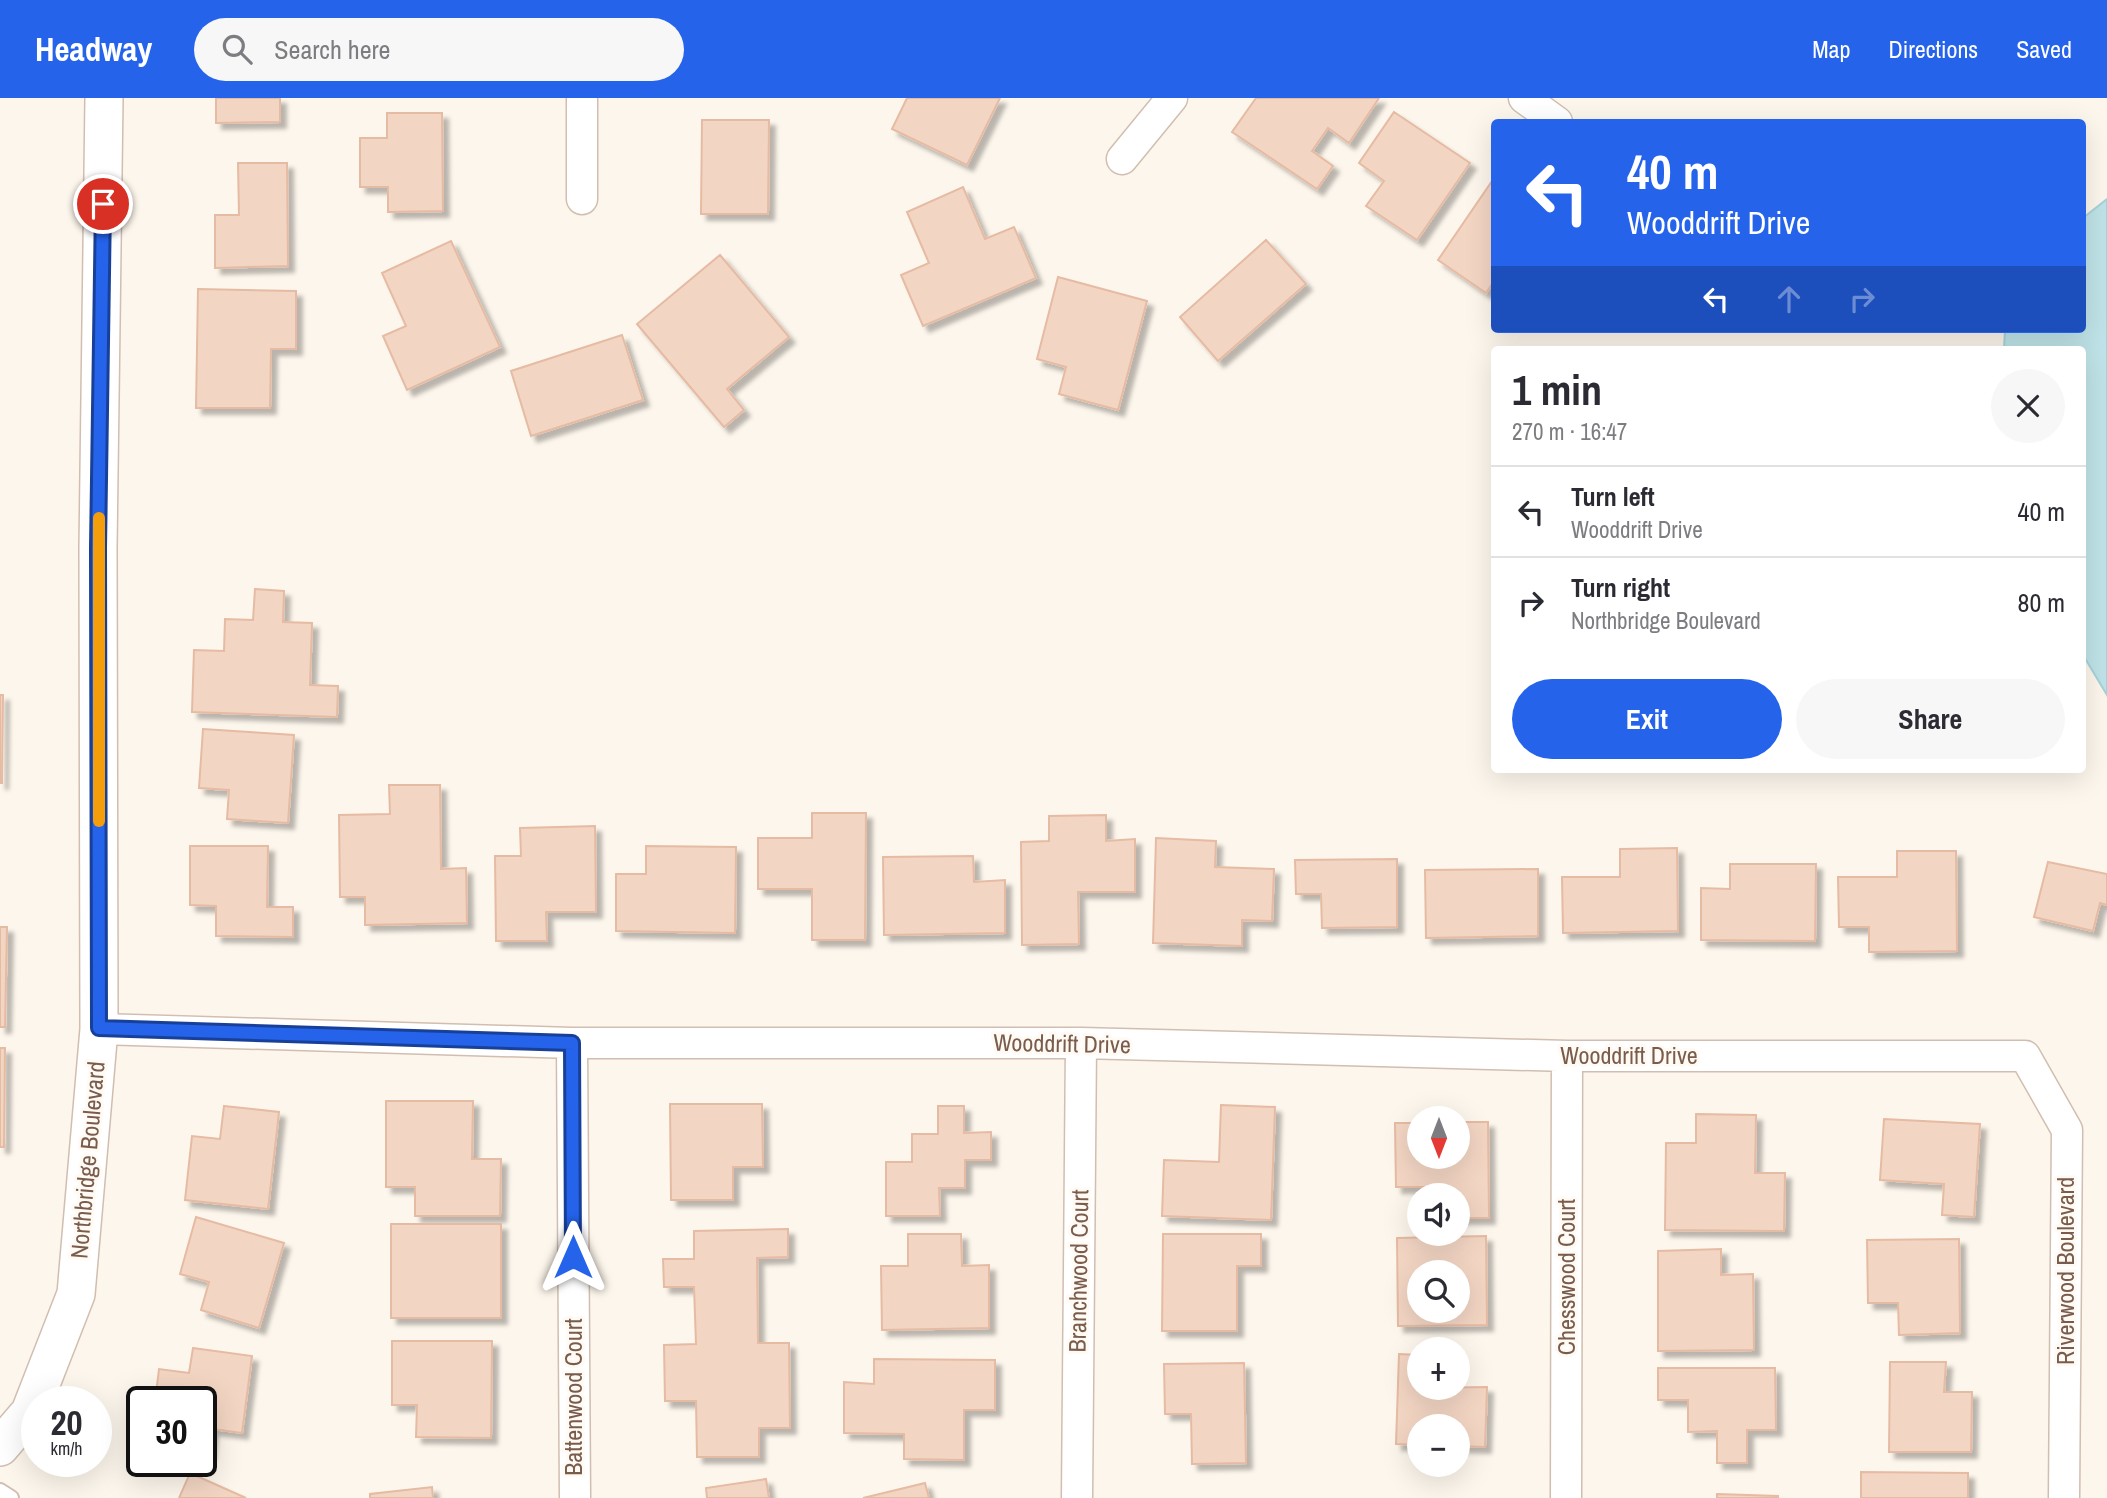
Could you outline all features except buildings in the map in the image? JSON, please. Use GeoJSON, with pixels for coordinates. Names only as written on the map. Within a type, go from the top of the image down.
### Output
{"type":"FeatureCollection","features":[{"type":"Feature","properties":{"kind":"street","name":"Northbridge Boulevard"},"geometry":{"type":"LineString","coordinates":[[0,1447],[30,1412],[76,1294],[99,1028],[98,548],[104,98]]}},
{"type":"Feature","properties":{"kind":"street"},"geometry":{"type":"LineString","coordinates":[[582,98],[582,199]]}},
{"type":"Feature","properties":{"kind":"street"},"geometry":{"type":"LineString","coordinates":[[1122,159],[1172,98]]}},
{"type":"Feature","properties":{"kind":"street"},"geometry":{"type":"LineString","coordinates":[[1524,98],[1553,119]]}},
{"type":"Feature","properties":{"kind":"street","name":"Wooddrift Drive"},"geometry":{"type":"LineString","coordinates":[[99,1028],[572,1043],[1082,1043],[1567,1056],[2025,1056]]}},
{"type":"Feature","properties":{"kind":"street","name":"Battenwood Court"},"geometry":{"type":"LineString","coordinates":[[572,1043],[575,1498]]}},
{"type":"Feature","properties":{"kind":"street","name":"Branchwood Court"},"geometry":{"type":"LineString","coordinates":[[1077,1498],[1082,1043]]}},
{"type":"Feature","properties":{"kind":"street","name":"Chesswood Court"},"geometry":{"type":"LineString","coordinates":[[1566,1498],[1567,1056]]}},
{"type":"Feature","properties":{"kind":"street","name":"Riverwood Boulevard"},"geometry":{"type":"LineString","coordinates":[[2025,1056],[2067,1130],[2064,1498]]}},
{"type":"Feature","properties":{"kind":"lane"},"geometry":{"type":"LineString","coordinates":[[0,1491],[12,1498]]}},
{"type":"Feature","properties":{"kind":"water"},"geometry":{"type":"Polygon","coordinates":[[[2107,199],[2107,695],[2086,660],[2086,346],[2004,346],[2005,333],[2086,333],[2086,216],[2107,199]]]}},
{"type":"Feature","properties":{"kind":"slow traffic"},"geometry":{"type":"LineString","coordinates":[[99,518],[99,821]]}},
{"type":"Feature","properties":{"kind":"route"},"geometry":{"type":"LineString","coordinates":[[103,204],[98,548],[99,1028],[572,1043],[573,1257]]}}]}
